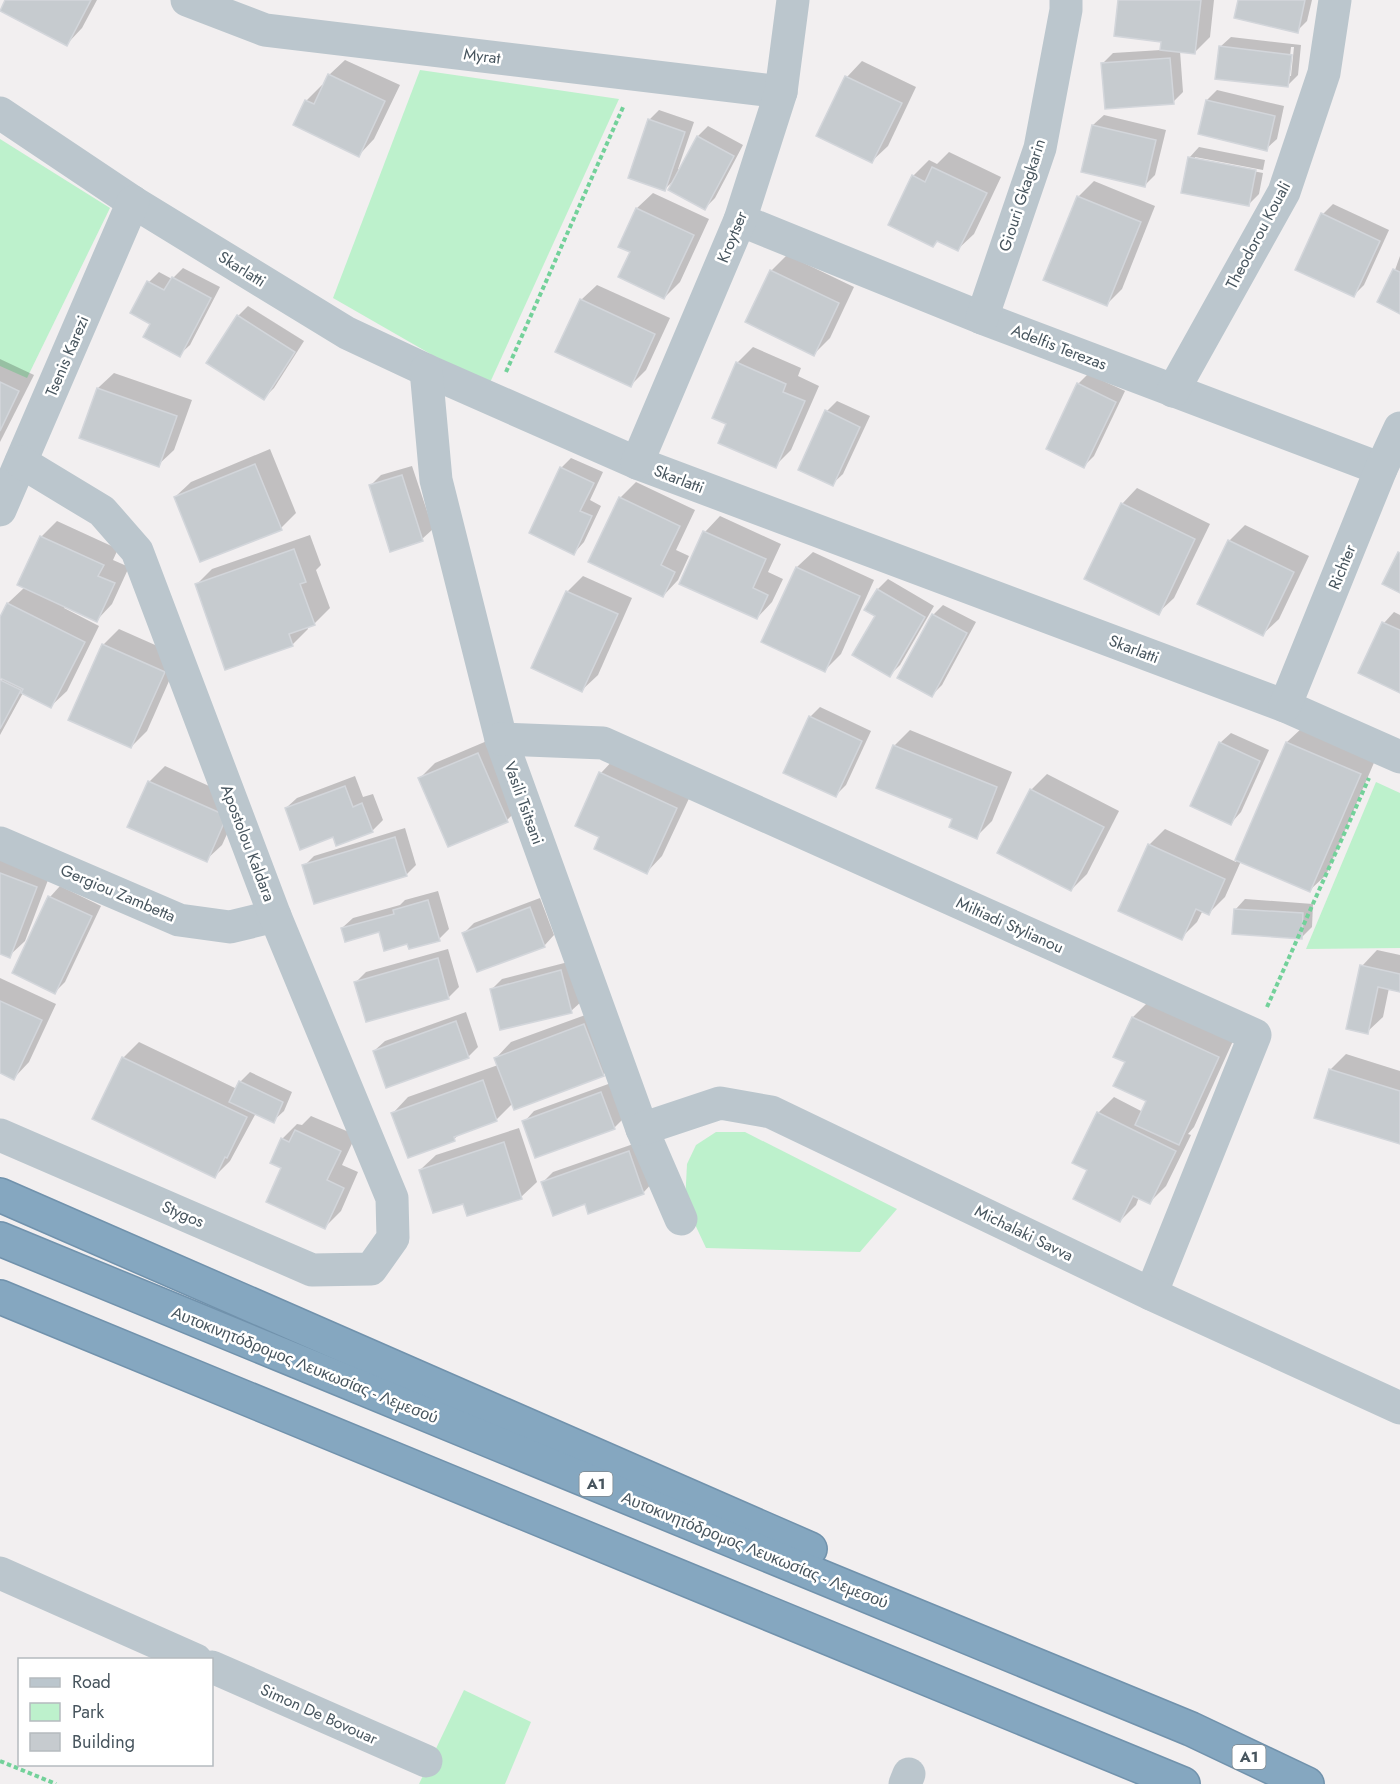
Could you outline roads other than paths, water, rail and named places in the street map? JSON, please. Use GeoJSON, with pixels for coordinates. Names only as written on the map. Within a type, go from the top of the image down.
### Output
{"type":"FeatureCollection","features":[{"type":"Feature","properties":{"kind":"highway"},"geometry":{"type":"LineString","coordinates":[[0,1195],[910,1592],[1191,1729]]}},
{"type":"Feature","properties":{"kind":"highway","name":"Αυτοκινητόδρομος Λευκωσίας - Λεμεσού"},"geometry":{"type":"LineString","coordinates":[[0,1239],[1191,1729],[1307,1784]]}},
{"type":"Feature","properties":{"kind":"highway"},"geometry":{"type":"LineString","coordinates":[[0,1296],[1183,1784]]}},
{"type":"Feature","properties":{"kind":"street","name":"Myrat"},"geometry":{"type":"LineString","coordinates":[[187,0],[265,30],[781,92]]}},
{"type":"Feature","properties":{"kind":"street","name":"Kroytser"},"geometry":{"type":"LineString","coordinates":[[637,463],[740,220],[781,92],[793,0]]}},
{"type":"Feature","properties":{"kind":"street","name":"Giouri Gkagkarin"},"geometry":{"type":"LineString","coordinates":[[982,318],[1040,148],[1066,0]]}},
{"type":"Feature","properties":{"kind":"street","name":"Theodorou Kouali"},"geometry":{"type":"LineString","coordinates":[[1173,391],[1284,192],[1324,73],[1335,0]]}},
{"type":"Feature","properties":{"kind":"street","name":"Skarlatti"},"geometry":{"type":"LineString","coordinates":[[0,113],[133,202],[347,333],[426,370],[637,463],[1286,706],[1391,753]]}},
{"type":"Feature","properties":{"kind":"street","name":"Tsenis Karezi"},"geometry":{"type":"LineString","coordinates":[[0,510],[133,202]]}},
{"type":"Feature","properties":{"kind":"street","name":"Adelfis Terezas"},"geometry":{"type":"LineString","coordinates":[[740,220],[982,318],[1381,469]]}},
{"type":"Feature","properties":{"kind":"street","name":"Vasili Tsitsani"},"geometry":{"type":"LineString","coordinates":[[426,370],[436,480],[501,739],[642,1129],[681,1219]]}},
{"type":"Feature","properties":{"kind":"street","name":"Richter"},"geometry":{"type":"LineString","coordinates":[[1286,706],[1381,469],[1400,428]]}},
{"type":"Feature","properties":{"kind":"street","name":"Apostolou Kaldara"},"geometry":{"type":"LineString","coordinates":[[21,462],[102,511],[137,551],[275,916],[392,1198],[393,1238],[370,1269]]}},
{"type":"Feature","properties":{"kind":"street","name":"Miltiadi Stylianou"},"geometry":{"type":"LineString","coordinates":[[501,739],[603,743],[1255,1035],[1151,1294]]}},
{"type":"Feature","properties":{"kind":"street","name":"Gergiou Zambetta"},"geometry":{"type":"LineString","coordinates":[[0,843],[179,920],[230,927],[275,916]]}},
{"type":"Feature","properties":{"kind":"street","name":"Michalaki Savva"},"geometry":{"type":"LineString","coordinates":[[642,1129],[720,1103],[771,1112],[1151,1294],[1400,1408]]}},
{"type":"Feature","properties":{"kind":"street","name":"Stygos"},"geometry":{"type":"LineString","coordinates":[[0,1135],[312,1270],[370,1269]]}},
{"type":"Feature","properties":{"kind":"street"},"geometry":{"type":"LineString","coordinates":[[0,1573],[194,1658]]}},
{"type":"Feature","properties":{"kind":"street","name":"Simon De Bovouar"},"geometry":{"type":"LineString","coordinates":[[213,1666],[426,1761]]}}]}
